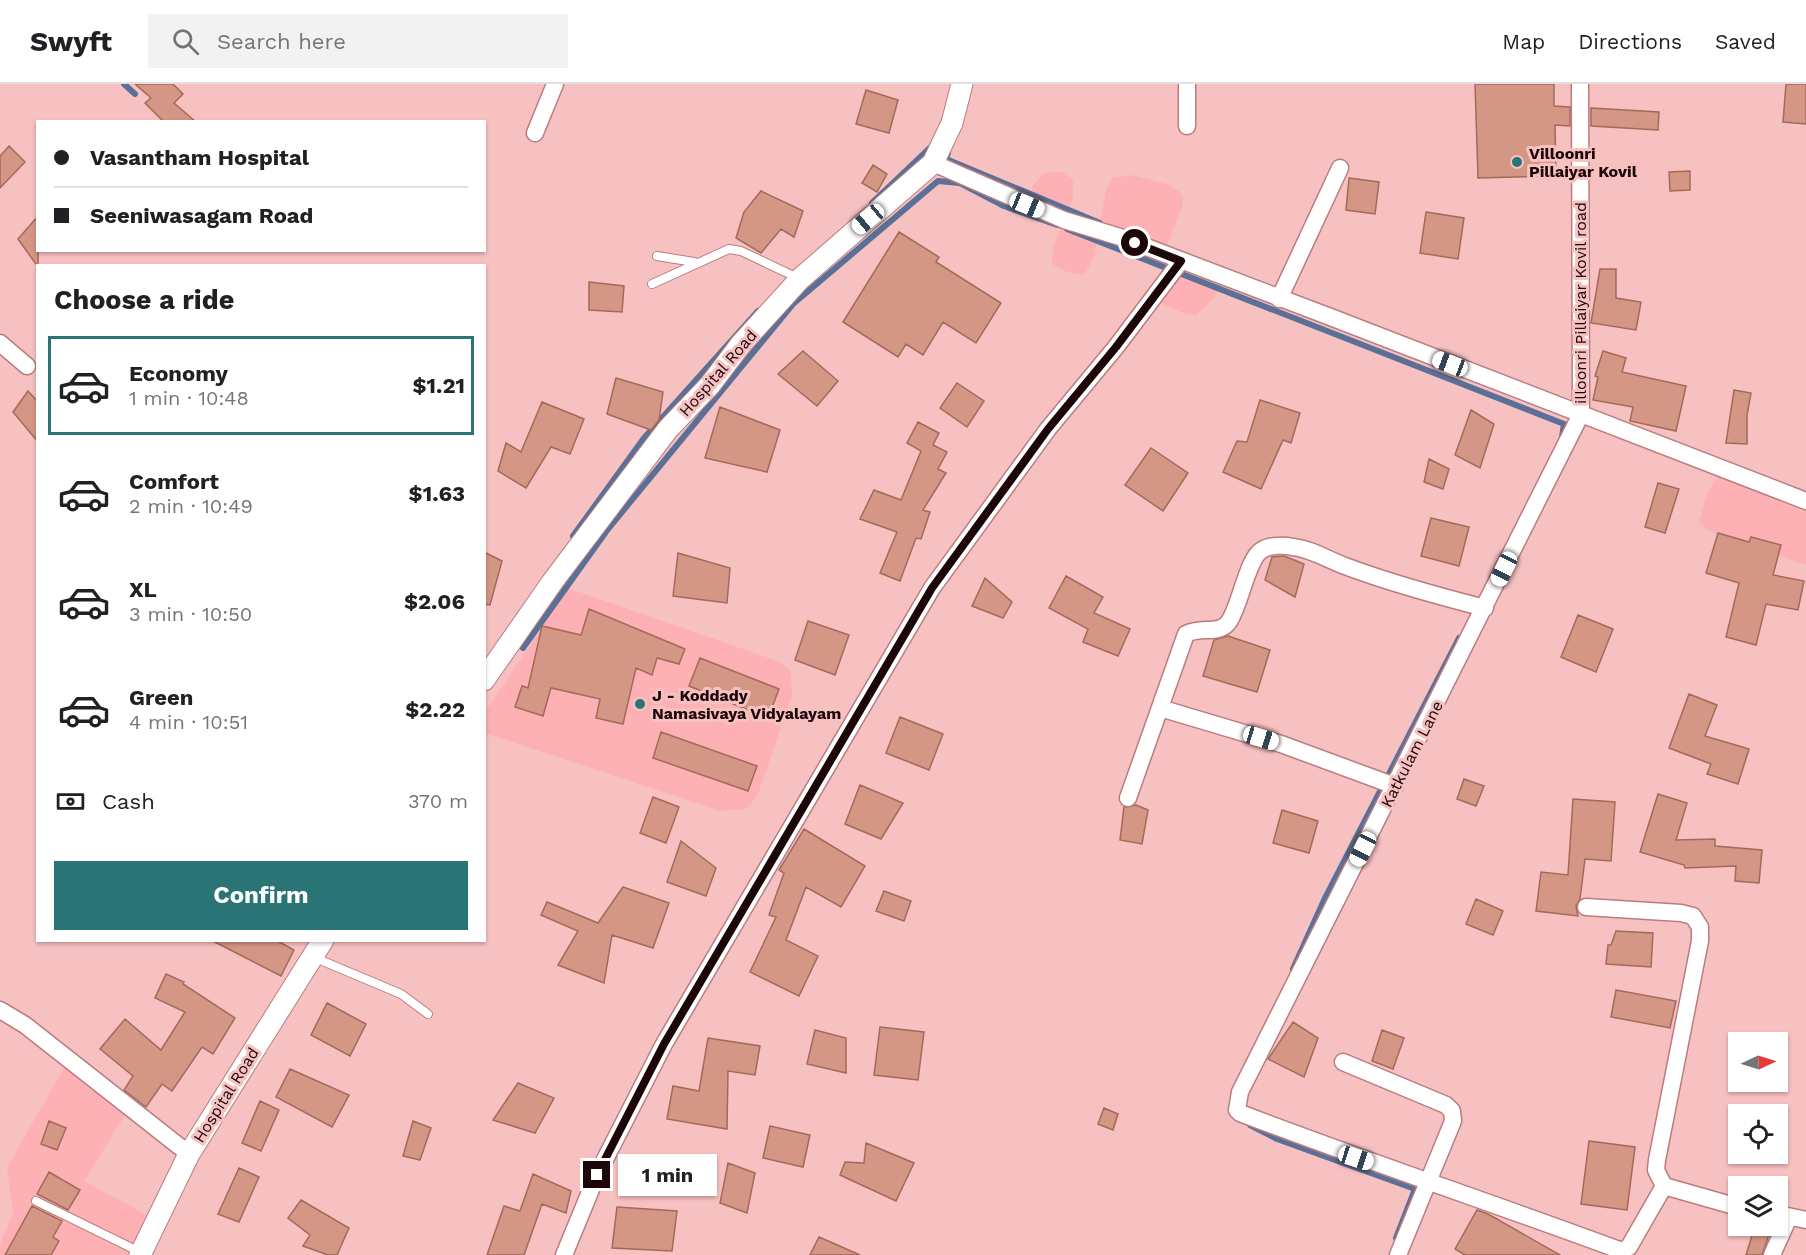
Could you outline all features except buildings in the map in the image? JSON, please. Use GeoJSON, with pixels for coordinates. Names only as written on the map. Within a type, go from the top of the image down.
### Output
{"type":"FeatureCollection","features":[{"type":"Feature","properties":{"kind":"street"},"geometry":{"type":"LineString","coordinates":[[535,133],[555,84]]}},
{"type":"Feature","properties":{"kind":"street","name":"Hospital Road"},"geometry":{"type":"LineString","coordinates":[[486,677],[553,581],[668,429],[800,279],[933,163],[952,123],[962,84]]}},
{"type":"Feature","properties":{"kind":"street"},"geometry":{"type":"LineString","coordinates":[[1187,84],[1187,126]]}},
{"type":"Feature","properties":{"kind":"street","name":"illoonri Pillaiyar Kovil road"},"geometry":{"type":"LineString","coordinates":[[1580,84],[1581,414]]}},
{"type":"Feature","properties":{"kind":"street"},"geometry":{"type":"LineString","coordinates":[[933,163],[1064,220],[1181,261],[1806,501]]}},
{"type":"Feature","properties":{"kind":"street"},"geometry":{"type":"LineString","coordinates":[[1279,299],[1340,168]]}},
{"type":"Feature","properties":{"kind":"street"},"geometry":{"type":"LineString","coordinates":[[564,1255],[597,1175],[664,1044],[932,588],[1048,429],[1116,347],[1181,261]]}},
{"type":"Feature","properties":{"kind":"street"},"geometry":{"type":"LineString","coordinates":[[0,342],[27,366]]}},
{"type":"Feature","properties":{"kind":"street","name":"Katkulam Lane"},"geometry":{"type":"LineString","coordinates":[[1429,1182],[1240,1113],[1237,1104],[1240,1092],[1581,414]]}},
{"type":"Feature","properties":{"kind":"street"},"geometry":{"type":"LineString","coordinates":[[1128,798],[1186,634],[1196,629],[1219,629],[1228,623],[1255,556],[1263,549],[1276,546],[1300,548],[1344,566],[1485,608]]}},
{"type":"Feature","properties":{"kind":"street"},"geometry":{"type":"LineString","coordinates":[[1160,708],[1281,744],[1395,786]]}},
{"type":"Feature","properties":{"kind":"street"},"geometry":{"type":"LineString","coordinates":[[1586,907],[1681,913],[1693,916],[1700,927],[1700,941],[1656,1170],[1664,1186],[1728,1204]]}},
{"type":"Feature","properties":{"kind":"street","name":"Hospital Road"},"geometry":{"type":"LineString","coordinates":[[140,1254],[189,1154],[318,949]]}},
{"type":"Feature","properties":{"kind":"street"},"geometry":{"type":"LineString","coordinates":[[0,1010],[25,1025],[189,1154]]}},
{"type":"Feature","properties":{"kind":"street"},"geometry":{"type":"LineString","coordinates":[[1343,1062],[1446,1105],[1452,1111],[1453,1121],[1398,1255]]}},
{"type":"Feature","properties":{"kind":"street"},"geometry":{"type":"LineString","coordinates":[[1429,1182],[1622,1251],[1629,1247],[1664,1186]]}},
{"type":"Feature","properties":{"kind":"street"},"geometry":{"type":"LineString","coordinates":[[1788,1217],[1806,1220]]}},
{"type":"Feature","properties":{"kind":"street"},"geometry":{"type":"LineString","coordinates":[[1772,1255],[1777,1236]]}},
{"type":"Feature","properties":{"kind":"lane"},"geometry":{"type":"LineString","coordinates":[[652,285],[694,262],[729,249],[741,251],[800,279]]}},
{"type":"Feature","properties":{"kind":"lane"},"geometry":{"type":"LineString","coordinates":[[657,256],[694,262]]}},
{"type":"Feature","properties":{"kind":"lane"},"geometry":{"type":"LineString","coordinates":[[318,949],[401,994],[428,1014]]}},
{"type":"Feature","properties":{"kind":"lane"},"geometry":{"type":"LineString","coordinates":[[36,1201],[140,1254]]}},
{"type":"Feature","properties":{"kind":"shaded area"},"geometry":{"type":"Polygon","coordinates":[[[1061,171],[1073,180],[1073,198],[1064,220],[1027,205],[1033,185],[1044,173],[1061,171]]]}},
{"type":"Feature","properties":{"kind":"shaded area"},"geometry":{"type":"Polygon","coordinates":[[[1131,175],[1167,184],[1179,191],[1183,199],[1164,254],[1098,232],[1095,255],[1085,274],[1070,273],[1052,263],[1053,247],[1064,220],[1098,231],[1106,191],[1112,178],[1131,175]]]}},
{"type":"Feature","properties":{"kind":"shaded area"},"geometry":{"type":"Polygon","coordinates":[[[1181,261],[1223,277],[1215,297],[1196,315],[1185,314],[1154,300],[1181,261]]]}},
{"type":"Feature","properties":{"kind":"shaded area"},"geometry":{"type":"Polygon","coordinates":[[[1723,468],[1806,501],[1806,565],[1712,532],[1702,526],[1699,521],[1707,494],[1723,468]]]}},
{"type":"Feature","properties":{"kind":"shaded area","name":"J - Koddady Namasivaya Vidyalayam"},"geometry":{"type":"Polygon","coordinates":[[[568,588],[772,659],[783,664],[791,672],[792,696],[758,794],[745,809],[720,811],[486,733],[486,711],[568,588]]]}},
{"type":"Feature","properties":{"kind":"shaded area"},"geometry":{"type":"Polygon","coordinates":[[[68,1061],[129,1109],[84,1181],[156,1220],[140,1255],[0,1255],[0,1244],[13,1214],[7,1167],[68,1061]]]}},
{"type":"Feature","properties":{"kind":"waterway"},"geometry":{"type":"LineString","coordinates":[[124,84],[135,94]]}},
{"type":"Feature","properties":{"kind":"waterway"},"geometry":{"type":"LineString","coordinates":[[872,203],[932,146]]}},
{"type":"Feature","properties":{"kind":"waterway"},"geometry":{"type":"LineString","coordinates":[[948,153],[946,159],[1100,223]]}},
{"type":"Feature","properties":{"kind":"waterway"},"geometry":{"type":"LineString","coordinates":[[523,648],[608,529],[793,304],[938,181],[960,183],[1004,206],[1057,225]]}},
{"type":"Feature","properties":{"kind":"waterway"},"geometry":{"type":"LineString","coordinates":[[1067,229],[1564,424],[1562,437]]}},
{"type":"Feature","properties":{"kind":"waterway"},"geometry":{"type":"LineString","coordinates":[[573,536],[644,438],[758,311]]}},
{"type":"Feature","properties":{"kind":"waterway"},"geometry":{"type":"LineString","coordinates":[[1293,969],[1325,898],[1459,638]]}},
{"type":"Feature","properties":{"kind":"waterway"},"geometry":{"type":"LineString","coordinates":[[1250,1125],[1277,1139],[1415,1189],[1396,1238]]}},
{"type":"Feature","properties":{"kind":"place","name":"Villoonri Pillaiyar Kovil"},"geometry":{"type":"Point","coordinates":[1517,162]}},
{"type":"Feature","properties":{"kind":"place","name":"J - Koddady Namasivaya Vidyalayam"},"geometry":{"type":"Point","coordinates":[640,704]}},
{"type":"Feature","properties":{"kind":"route"},"geometry":{"type":"LineString","coordinates":[[597,1175],[664,1044],[932,588],[1048,429],[1154,300],[1181,261],[1135,243]]}}]}
